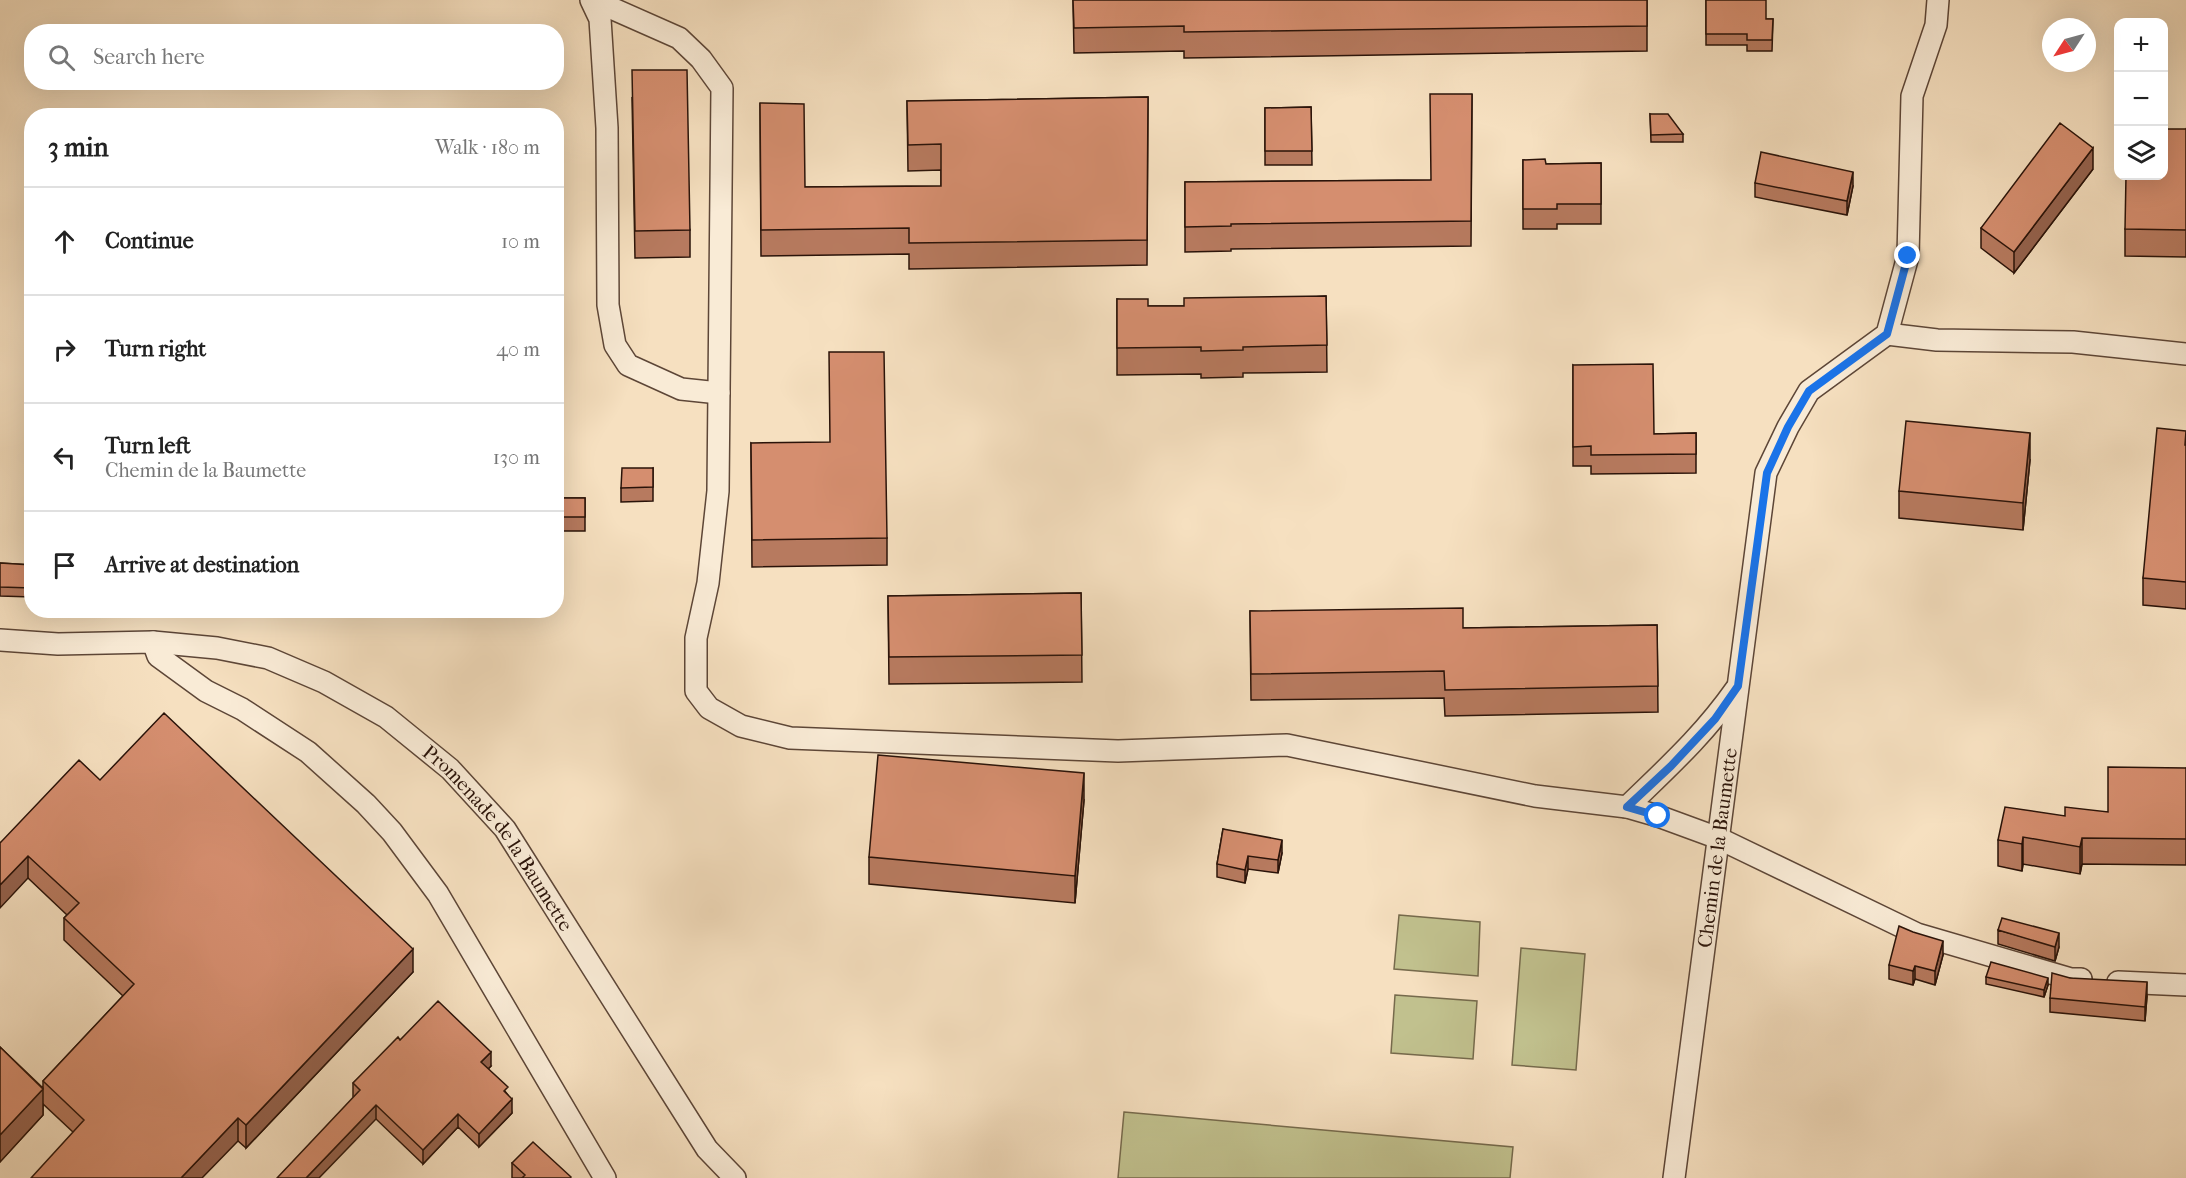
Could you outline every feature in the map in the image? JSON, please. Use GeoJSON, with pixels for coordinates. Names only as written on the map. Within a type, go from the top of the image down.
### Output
{"type":"FeatureCollection","features":[{"type":"Feature","properties":{"kind":"street"},"geometry":{"type":"LineString","coordinates":[[592,0],[679,38],[701,59],[722,88],[718,491],[708,583],[696,638],[696,692],[709,708],[741,726],[790,738],[1118,750],[1287,745],[1535,796],[1627,807],[1718,838],[1917,934],[2071,979],[2186,986]]}},
{"type":"Feature","properties":{"kind":"street"},"geometry":{"type":"LineString","coordinates":[[592,0],[600,19],[607,128],[608,305],[615,345],[628,365],[681,389],[719,393]]}},
{"type":"Feature","properties":{"kind":"street"},"geometry":{"type":"LineString","coordinates":[[1938,0],[1936,25],[1912,96],[1908,256],[1887,334],[1936,340],[2073,342],[2186,354]]}},
{"type":"Feature","properties":{"kind":"street","name":"Chemin de la Baumette"},"geometry":{"type":"LineString","coordinates":[[1674,1178],[1767,473],[1788,427],[1809,391],[1887,334]]}},
{"type":"Feature","properties":{"kind":"street","name":"Promenade de la Baumette"},"geometry":{"type":"LineString","coordinates":[[0,640],[58,644],[153,642],[206,647],[268,658],[324,682],[386,717],[450,769],[505,830],[707,1149],[735,1178]]}},
{"type":"Feature","properties":{"kind":"street"},"geometry":{"type":"LineString","coordinates":[[153,642],[158,656],[206,691],[267,724],[308,752],[359,797],[392,832],[438,894],[605,1178]]}},
{"type":"Feature","properties":{"kind":"street"},"geometry":{"type":"LineString","coordinates":[[206,647],[201,670],[206,691]]}},
{"type":"Feature","properties":{"kind":"street"},"geometry":{"type":"LineString","coordinates":[[1627,807],[1671,766],[1715,719],[1738,686]]}},
{"type":"Feature","properties":{"kind":"green space"},"geometry":{"type":"Polygon","coordinates":[[[1399,915],[1480,922],[1478,976],[1394,969],[1399,915]]]}},
{"type":"Feature","properties":{"kind":"green space"},"geometry":{"type":"Polygon","coordinates":[[[1521,948],[1585,954],[1576,1070],[1512,1065],[1521,948]]]}},
{"type":"Feature","properties":{"kind":"green space"},"geometry":{"type":"Polygon","coordinates":[[[1395,995],[1477,1001],[1473,1059],[1391,1053],[1395,995]]]}},
{"type":"Feature","properties":{"kind":"green space"},"geometry":{"type":"Polygon","coordinates":[[[1124,1112],[1513,1147],[1510,1178],[1118,1178],[1124,1112]]]}},
{"type":"Feature","properties":{"kind":"building"},"geometry":{"type":"Polygon","coordinates":[[[1073,0],[1647,0],[1647,26],[1184,32],[1184,26],[1074,28],[1073,0]]]}},
{"type":"Feature","properties":{"kind":"building"},"geometry":{"type":"Polygon","coordinates":[[[1706,0],[1766,0],[1766,19],[1773,19],[1772,40],[1747,40],[1747,34],[1706,34],[1706,0]]]}},
{"type":"Feature","properties":{"kind":"building"},"geometry":{"type":"Polygon","coordinates":[[[632,70],[687,70],[690,230],[635,231],[632,70]]]}},
{"type":"Feature","properties":{"kind":"building"},"geometry":{"type":"Polygon","coordinates":[[[1430,94],[1472,94],[1471,221],[1231,224],[1231,226],[1185,227],[1185,182],[1431,180],[1430,94]]]}},
{"type":"Feature","properties":{"kind":"building"},"geometry":{"type":"Polygon","coordinates":[[[1148,97],[1147,240],[909,243],[909,228],[761,230],[760,103],[804,104],[805,187],[941,186],[941,144],[908,145],[907,101],[1148,97]]]}},
{"type":"Feature","properties":{"kind":"building"},"geometry":{"type":"Polygon","coordinates":[[[1311,107],[1312,151],[1265,151],[1265,108],[1311,107]]]}},
{"type":"Feature","properties":{"kind":"building"},"geometry":{"type":"Polygon","coordinates":[[[1650,114],[1668,114],[1683,134],[1651,135],[1650,114]]]}},
{"type":"Feature","properties":{"kind":"building"},"geometry":{"type":"Polygon","coordinates":[[[2060,123],[2093,148],[2014,252],[1981,228],[2060,123]]]}},
{"type":"Feature","properties":{"kind":"building"},"geometry":{"type":"Polygon","coordinates":[[[2168,129],[2186,129],[2186,230],[2125,229],[2126,180],[2168,180],[2168,129]]]}},
{"type":"Feature","properties":{"kind":"building"},"geometry":{"type":"Polygon","coordinates":[[[1761,152],[1853,172],[1847,201],[1755,183],[1761,152]]]}},
{"type":"Feature","properties":{"kind":"building"},"geometry":{"type":"Polygon","coordinates":[[[1545,159],[1546,164],[1601,163],[1601,204],[1557,204],[1557,209],[1523,209],[1523,160],[1545,159]]]}},
{"type":"Feature","properties":{"kind":"building"},"geometry":{"type":"Polygon","coordinates":[[[1326,296],[1327,345],[1243,347],[1243,350],[1201,351],[1201,347],[1117,348],[1117,299],[1148,299],[1148,306],[1184,306],[1184,298],[1326,296]]]}},
{"type":"Feature","properties":{"kind":"building"},"geometry":{"type":"Polygon","coordinates":[[[829,352],[884,352],[887,538],[752,540],[751,443],[830,442],[829,352]]]}},
{"type":"Feature","properties":{"kind":"building"},"geometry":{"type":"Polygon","coordinates":[[[1653,364],[1654,434],[1696,433],[1696,454],[1591,455],[1591,446],[1573,447],[1573,365],[1653,364]]]}},
{"type":"Feature","properties":{"kind":"building"},"geometry":{"type":"Polygon","coordinates":[[[1906,421],[2030,433],[2023,503],[1899,491],[1906,421]]]}},
{"type":"Feature","properties":{"kind":"building"},"geometry":{"type":"Polygon","coordinates":[[[2157,428],[2186,431],[2186,582],[2143,578],[2157,428]]]}},
{"type":"Feature","properties":{"kind":"building"},"geometry":{"type":"Polygon","coordinates":[[[622,468],[653,468],[653,487],[621,488],[622,468]]]}},
{"type":"Feature","properties":{"kind":"building"},"geometry":{"type":"Polygon","coordinates":[[[564,498],[585,498],[585,517],[564,517],[564,498]]]}},
{"type":"Feature","properties":{"kind":"building"},"geometry":{"type":"Polygon","coordinates":[[[0,563],[24,564],[24,588],[0,587],[0,563]]]}},
{"type":"Feature","properties":{"kind":"building"},"geometry":{"type":"Polygon","coordinates":[[[1081,593],[1082,655],[889,657],[888,596],[1081,593]]]}},
{"type":"Feature","properties":{"kind":"building"},"geometry":{"type":"Polygon","coordinates":[[[1463,608],[1463,628],[1657,625],[1658,686],[1445,690],[1444,671],[1251,674],[1250,611],[1463,608]]]}},
{"type":"Feature","properties":{"kind":"building"},"geometry":{"type":"Polygon","coordinates":[[[164,713],[413,949],[246,1125],[238,1118],[181,1178],[31,1178],[84,1120],[43,1081],[134,984],[64,918],[79,903],[28,856],[0,885],[0,843],[79,760],[100,780],[164,713]]]}},
{"type":"Feature","properties":{"kind":"building"},"geometry":{"type":"Polygon","coordinates":[[[878,755],[1084,773],[1075,876],[869,857],[878,755]]]}},
{"type":"Feature","properties":{"kind":"building"},"geometry":{"type":"Polygon","coordinates":[[[2108,767],[2186,768],[2186,839],[2082,838],[2080,847],[2023,837],[2022,844],[1998,840],[2005,807],[2065,816],[2065,807],[2108,812],[2108,767]]]}},
{"type":"Feature","properties":{"kind":"building"},"geometry":{"type":"Polygon","coordinates":[[[1223,829],[1282,840],[1278,860],[1248,856],[1245,870],[1217,864],[1223,829]]]}},
{"type":"Feature","properties":{"kind":"building"},"geometry":{"type":"Polygon","coordinates":[[[2002,918],[2059,933],[2055,947],[1998,930],[2002,918]]]}},
{"type":"Feature","properties":{"kind":"building"},"geometry":{"type":"Polygon","coordinates":[[[1899,926],[1943,941],[1935,971],[1915,966],[1913,971],[1889,965],[1899,926]]]}},
{"type":"Feature","properties":{"kind":"building"},"geometry":{"type":"Polygon","coordinates":[[[1991,962],[2048,978],[2044,990],[1986,977],[1991,962]]]}},
{"type":"Feature","properties":{"kind":"building"},"geometry":{"type":"Polygon","coordinates":[[[2052,973],[2070,978],[2147,982],[2145,1007],[2050,998],[2052,973]]]}},
{"type":"Feature","properties":{"kind":"building"},"geometry":{"type":"Polygon","coordinates":[[[438,1001],[491,1052],[481,1062],[508,1087],[504,1091],[512,1099],[479,1134],[458,1114],[423,1150],[376,1105],[306,1178],[277,1178],[360,1090],[353,1083],[398,1037],[400,1040],[438,1001]]]}},
{"type":"Feature","properties":{"kind":"building"},"geometry":{"type":"Polygon","coordinates":[[[0,1047],[43,1089],[0,1135],[0,1047]]]}},
{"type":"Feature","properties":{"kind":"building"},"geometry":{"type":"Polygon","coordinates":[[[533,1142],[571,1177],[522,1178],[525,1175],[512,1163],[533,1142]]]}},
{"type":"Feature","properties":{"kind":"route"},"geometry":{"type":"LineString","coordinates":[[1658,816],[1627,807],[1671,766],[1715,719],[1738,686],[1767,473],[1788,427],[1809,391],[1887,334],[1908,256]]}}]}
